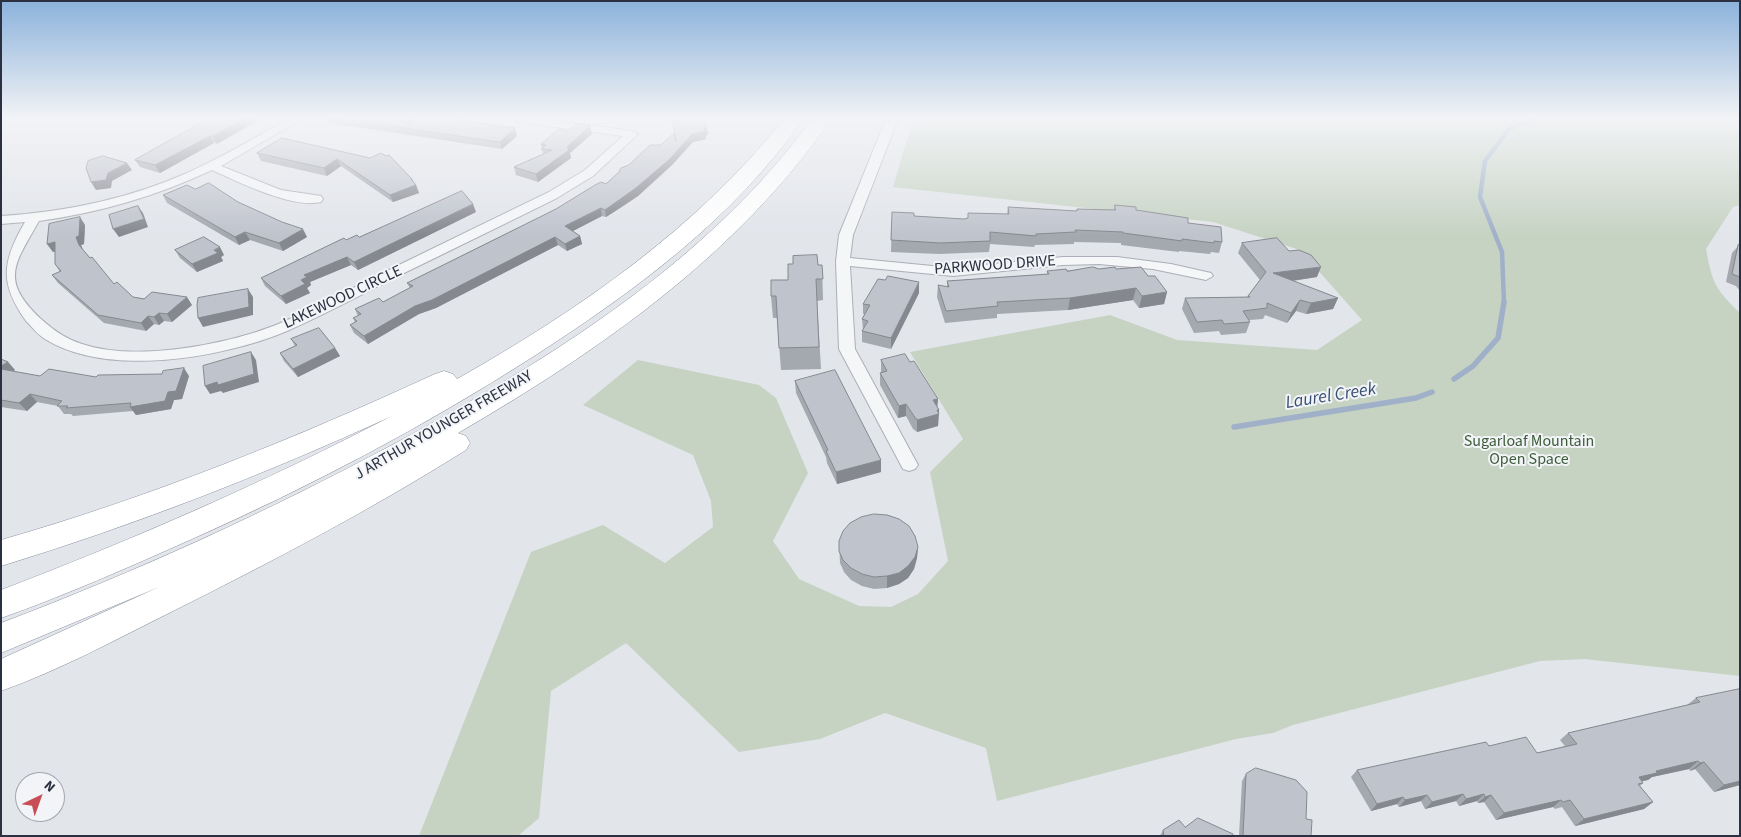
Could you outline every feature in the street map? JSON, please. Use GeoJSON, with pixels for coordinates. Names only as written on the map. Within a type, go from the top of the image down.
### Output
{"type":"FeatureCollection","features":[{"type":"Feature","properties":{"kind":"highway","name":"J ARTHUR YOUNGER FREEWAY"},"geometry":{"type":"LineString","coordinates":[[1,604],[127,554],[316,467],[426,409],[502,365],[590,308],[653,260],[700,221],[763,158]]}},
{"type":"Feature","properties":{"kind":"highway","name":"J ARTHUR YOUNGER FREEWAY"},"geometry":{"type":"LineString","coordinates":[[1,638],[124,588],[268,522],[389,460],[480,408],[577,347],[656,289],[719,237],[767,188],[793,158]]}},
{"type":"Feature","properties":{"kind":"highway"},"geometry":{"type":"LineString","coordinates":[[1,676],[112,625],[293,534],[380,488],[483,426],[587,357],[684,283],[724,245],[767,188]]}},
{"type":"Feature","properties":{"kind":"highway"},"geometry":{"type":"LineString","coordinates":[[1,553],[93,524],[213,480],[432,386],[495,354],[556,319],[700,221]]}},
{"type":"Feature","properties":{"kind":"street"},"geometry":{"type":"LineString","coordinates":[[1,220],[33,219],[139,194],[212,166],[226,158]]}},
{"type":"Feature","properties":{"kind":"street","name":"LAKEWOOD CIRCLE"},"geometry":{"type":"LineString","coordinates":[[33,219],[8,269],[7,284],[11,294],[28,316],[45,333],[65,344],[100,353],[154,356],[209,348],[259,336],[281,328],[532,206],[578,180],[604,158]]}},
{"type":"Feature","properties":{"kind":"street"},"geometry":{"type":"LineString","coordinates":[[877,158],[846,235],[843,261],[847,349],[909,465]]}},
{"type":"Feature","properties":{"kind":"street"},"geometry":{"type":"LineString","coordinates":[[212,166],[284,196],[300,199],[317,199]]}},
{"type":"Feature","properties":{"kind":"street","name":"PARKWOOD DRIVE"},"geometry":{"type":"LineString","coordinates":[[843,261],[900,270],[955,272],[1062,261],[1103,259],[1152,263],[1206,276]]}},
{"type":"Feature","properties":{"kind":"green space","name":"Sugarloaf Mountain Open Space"},"geometry":{"type":"Polygon","coordinates":[[[902,158],[1740,158],[1740,205],[1733,207],[1706,249],[1710,270],[1716,284],[1725,298],[1740,313],[1740,676],[1584,659],[1540,661],[1293,725],[1273,733],[1236,739],[997,801],[986,748],[885,713],[820,739],[739,752],[626,643],[551,691],[539,818],[518,836],[419,836],[531,552],[603,525],[665,563],[713,527],[711,501],[693,455],[583,405],[638,360],[759,385],[776,398],[808,473],[773,541],[799,579],[859,606],[891,607],[918,594],[948,561],[930,472],[963,439],[910,352],[1110,315],[1177,340],[1317,350],[1362,320],[1300,250],[1213,222],[893,187],[902,158]]]}},
{"type":"Feature","properties":{"kind":"building"},"geometry":{"type":"Polygon","coordinates":[[[97,158],[110,158],[127,163],[108,173],[106,180],[91,182],[86,168],[88,161],[97,158]]]}},
{"type":"Feature","properties":{"kind":"building"},"geometry":{"type":"Polygon","coordinates":[[[138,158],[168,158],[155,165],[135,160],[138,158]]]}},
{"type":"Feature","properties":{"kind":"building"},"geometry":{"type":"Polygon","coordinates":[[[280,158],[392,158],[416,185],[390,195],[337,159],[324,168],[280,158]]]}},
{"type":"Feature","properties":{"kind":"building"},"geometry":{"type":"Polygon","coordinates":[[[534,158],[558,158],[536,174],[514,167],[534,158]]]}},
{"type":"Feature","properties":{"kind":"building"},"geometry":{"type":"Polygon","coordinates":[[[636,158],[671,158],[636,188],[605,210],[601,208],[565,226],[580,236],[565,244],[555,237],[432,300],[415,306],[364,336],[350,325],[357,321],[353,318],[361,314],[355,309],[379,298],[383,302],[413,286],[407,283],[556,209],[601,182],[606,184],[621,168],[629,165],[636,158]]]}},
{"type":"Feature","properties":{"kind":"building"},"geometry":{"type":"Polygon","coordinates":[[[209,183],[238,202],[282,222],[303,229],[279,243],[245,232],[235,237],[163,195],[187,185],[195,189],[209,183]]]}},
{"type":"Feature","properties":{"kind":"building"},"geometry":{"type":"Polygon","coordinates":[[[462,191],[473,204],[354,262],[347,257],[304,275],[307,277],[301,280],[305,284],[281,296],[261,278],[344,238],[346,240],[357,235],[359,237],[462,191]]]}},
{"type":"Feature","properties":{"kind":"building"},"geometry":{"type":"Polygon","coordinates":[[[1115,205],[1136,207],[1136,210],[1188,218],[1188,223],[1221,227],[1222,242],[1214,241],[1214,243],[1182,239],[1182,241],[1123,232],[1075,230],[1076,232],[1036,234],[1036,236],[990,232],[990,241],[940,243],[891,240],[892,212],[914,213],[914,216],[964,219],[968,218],[968,213],[1009,214],[1008,207],[1077,211],[1077,209],[1115,210],[1115,205]]]}},
{"type":"Feature","properties":{"kind":"building"},"geometry":{"type":"Polygon","coordinates":[[[138,206],[144,219],[113,229],[109,215],[138,206]]]}},
{"type":"Feature","properties":{"kind":"building"},"geometry":{"type":"Polygon","coordinates":[[[80,217],[79,236],[76,237],[79,245],[90,258],[92,257],[114,284],[117,282],[133,297],[144,299],[152,292],[187,297],[167,314],[159,313],[154,317],[148,316],[141,323],[98,315],[52,275],[61,271],[55,264],[55,242],[47,244],[49,224],[80,217]]]}},
{"type":"Feature","properties":{"kind":"building"},"geometry":{"type":"Polygon","coordinates":[[[204,237],[220,247],[214,250],[218,253],[192,264],[175,250],[204,237]]]}},
{"type":"Feature","properties":{"kind":"building"},"geometry":{"type":"Polygon","coordinates":[[[1277,238],[1289,251],[1299,250],[1311,255],[1321,267],[1273,273],[1338,298],[1311,303],[1300,300],[1291,313],[1267,303],[1267,308],[1243,311],[1250,322],[1224,324],[1222,320],[1197,322],[1185,298],[1250,297],[1248,296],[1266,272],[1242,243],[1277,238]]]}},
{"type":"Feature","properties":{"kind":"building"},"geometry":{"type":"Polygon","coordinates":[[[1740,244],[1740,277],[1732,274],[1738,245],[1740,244]]]}},
{"type":"Feature","properties":{"kind":"building"},"geometry":{"type":"Polygon","coordinates":[[[817,255],[818,265],[822,265],[823,279],[816,279],[819,347],[779,348],[776,296],[771,296],[771,280],[788,280],[788,264],[793,264],[793,256],[817,255]]]}},
{"type":"Feature","properties":{"kind":"building"},"geometry":{"type":"Polygon","coordinates":[[[1093,267],[1099,269],[1115,267],[1116,269],[1141,267],[1148,276],[1155,276],[1167,292],[1142,296],[1136,288],[1070,298],[997,302],[998,306],[946,311],[938,285],[949,287],[947,281],[1049,274],[1047,271],[1066,269],[1067,271],[1093,267]]]}},
{"type":"Feature","properties":{"kind":"building"},"geometry":{"type":"Polygon","coordinates":[[[888,276],[919,282],[891,338],[862,331],[868,321],[862,319],[870,305],[863,304],[878,279],[885,280],[888,276]]]}},
{"type":"Feature","properties":{"kind":"building"},"geometry":{"type":"Polygon","coordinates":[[[248,289],[249,307],[198,318],[198,298],[248,289]]]}},
{"type":"Feature","properties":{"kind":"building"},"geometry":{"type":"Polygon","coordinates":[[[319,328],[335,348],[293,369],[280,353],[297,345],[291,339],[319,328]]]}},
{"type":"Feature","properties":{"kind":"building"},"geometry":{"type":"Polygon","coordinates":[[[251,352],[254,374],[218,385],[217,382],[205,386],[203,366],[251,352]]]}},
{"type":"Feature","properties":{"kind":"building"},"geometry":{"type":"Polygon","coordinates":[[[905,354],[910,362],[914,361],[938,399],[933,400],[939,410],[937,410],[939,414],[917,420],[906,404],[899,406],[880,373],[887,371],[881,360],[905,354]]]}},
{"type":"Feature","properties":{"kind":"building"},"geometry":{"type":"Polygon","coordinates":[[[1,359],[8,362],[1,366],[1,359]]]}},
{"type":"Feature","properties":{"kind":"building"},"geometry":{"type":"Polygon","coordinates":[[[184,368],[176,391],[168,392],[165,401],[130,407],[131,403],[66,408],[68,406],[57,406],[62,401],[30,394],[19,403],[1,400],[1,369],[40,376],[49,369],[96,377],[98,375],[162,374],[163,371],[184,368]]]}},
{"type":"Feature","properties":{"kind":"building"},"geometry":{"type":"Polygon","coordinates":[[[835,370],[881,460],[836,472],[826,451],[828,450],[795,381],[835,370]]]}},
{"type":"Feature","properties":{"kind":"building"},"geometry":{"type":"Polygon","coordinates":[[[874,514],[887,515],[899,519],[909,526],[915,536],[918,547],[915,557],[899,573],[874,577],[862,574],[851,568],[843,560],[839,551],[839,541],[843,531],[850,523],[861,517],[874,514]]]}},
{"type":"Feature","properties":{"kind":"building"},"geometry":{"type":"Polygon","coordinates":[[[1740,689],[1740,781],[1724,785],[1704,762],[1700,763],[1698,761],[1656,771],[1657,773],[1639,777],[1643,783],[1638,784],[1653,802],[1584,819],[1570,800],[1563,802],[1561,800],[1504,813],[1491,795],[1485,797],[1484,794],[1466,799],[1463,794],[1432,802],[1427,795],[1405,800],[1403,797],[1377,804],[1357,770],[1486,742],[1489,746],[1526,737],[1537,753],[1577,744],[1568,733],[1700,702],[1696,698],[1740,689]]]}},
{"type":"Feature","properties":{"kind":"building"},"geometry":{"type":"Polygon","coordinates":[[[1256,768],[1296,780],[1307,792],[1306,819],[1312,820],[1311,836],[1243,836],[1246,774],[1256,768]]]}},
{"type":"Feature","properties":{"kind":"building"},"geometry":{"type":"Polygon","coordinates":[[[1198,818],[1233,834],[1233,836],[1164,836],[1163,830],[1179,820],[1185,827],[1198,818]]]}},
{"type":"Feature","properties":{"kind":"waterway","name":"Laurel Creek"},"geometry":{"type":"LineString","coordinates":[[1487,158],[1485,161],[1480,197],[1502,252],[1504,302]]}},
{"type":"Feature","properties":{"kind":"waterway","name":"Laurel Creek"},"geometry":{"type":"LineString","coordinates":[[1454,379],[1473,366],[1498,338],[1504,302]]}},
{"type":"Feature","properties":{"kind":"waterway","name":"Laurel Creek"},"geometry":{"type":"LineString","coordinates":[[1234,427],[1416,398],[1432,392]]}}]}
